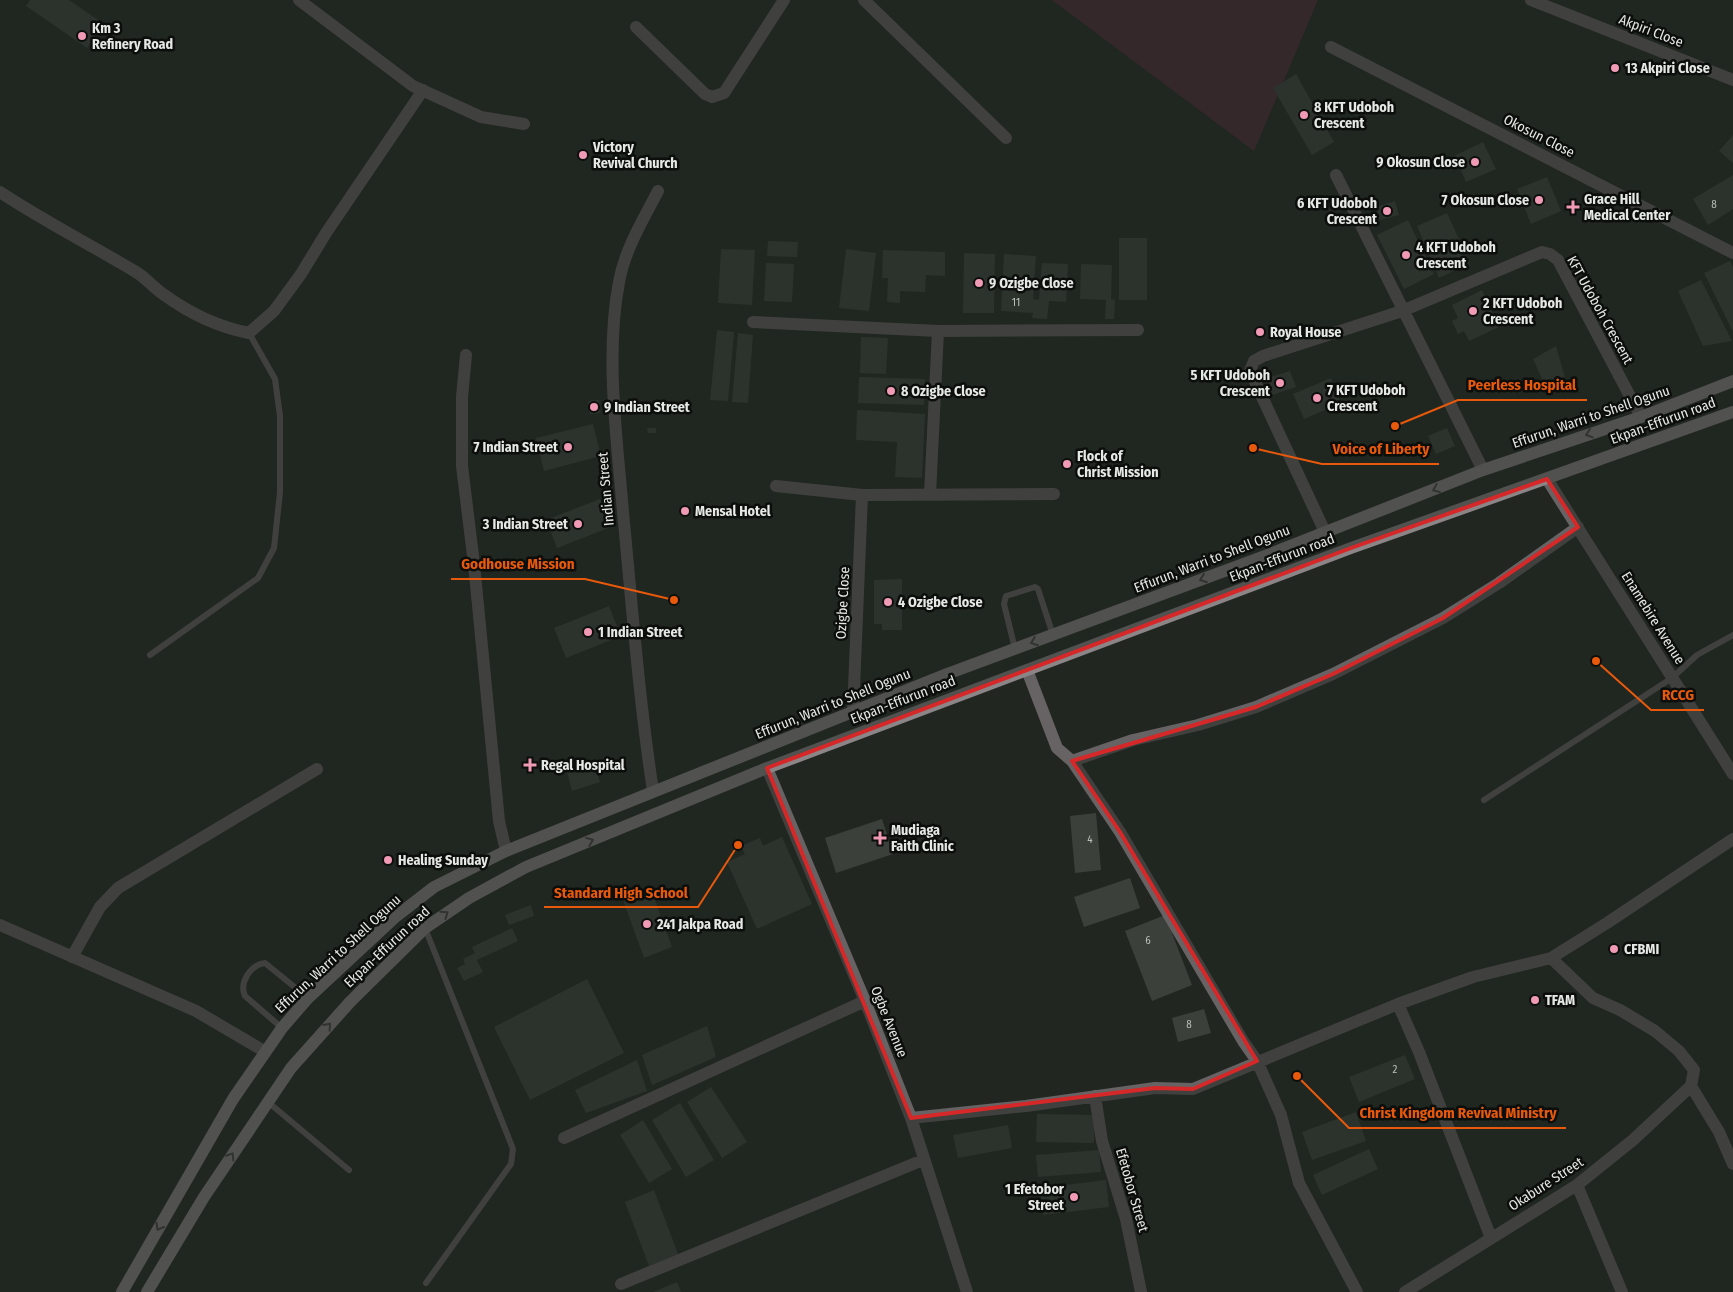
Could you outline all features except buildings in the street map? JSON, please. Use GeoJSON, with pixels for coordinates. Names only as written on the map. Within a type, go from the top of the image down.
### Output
{"type":"FeatureCollection","features":[{"type":"Feature","properties":{"kind":"main road","name":"Effurun, Warri to Shell Ogunu"},"geometry":{"type":"LineString","coordinates":[[122,1292],[233,1098],[264,1051],[308,998],[394,918],[434,887],[506,851],[1015,649],[1483,470],[1641,416],[1733,381]]}},
{"type":"Feature","properties":{"kind":"main road","name":"Ekpan-Effurun road"},"geometry":{"type":"LineString","coordinates":[[148,1292],[204,1197],[291,1068],[350,1002],[425,928],[469,898],[526,867],[767,768],[1351,548],[1733,412]]}},
{"type":"Feature","properties":{"kind":"street"},"geometry":{"type":"LineString","coordinates":[[299,0],[413,86],[481,117],[524,124]]}},
{"type":"Feature","properties":{"kind":"street"},"geometry":{"type":"LineString","coordinates":[[636,27],[705,94],[712,97],[724,93],[784,0]]}},
{"type":"Feature","properties":{"kind":"street"},"geometry":{"type":"LineString","coordinates":[[864,0],[1006,138]]}},
{"type":"Feature","properties":{"kind":"street","name":"Akpiri Close"},"geometry":{"type":"LineString","coordinates":[[1531,0],[1733,80]]}},
{"type":"Feature","properties":{"kind":"street","name":"Okosun Close"},"geometry":{"type":"LineString","coordinates":[[1331,46],[1733,253]]}},
{"type":"Feature","properties":{"kind":"street"},"geometry":{"type":"LineString","coordinates":[[0,192],[36,216],[138,273],[163,294],[195,313],[223,328],[249,334],[274,311],[301,274],[326,233],[422,90]]}},
{"type":"Feature","properties":{"kind":"street"},"geometry":{"type":"LineString","coordinates":[[1336,175],[1402,311],[1483,470]]}},
{"type":"Feature","properties":{"kind":"street","name":"Indian Street"},"geometry":{"type":"LineString","coordinates":[[653,792],[642,718],[613,400],[614,334],[619,281],[631,244],[658,191]]}},
{"type":"Feature","properties":{"kind":"street","name":"KFT Udoboh Crescent"},"geometry":{"type":"LineString","coordinates":[[1325,532],[1250,371],[1254,361],[1263,356],[1402,311],[1542,252],[1550,254],[1558,260],[1641,416]]}},
{"type":"Feature","properties":{"kind":"street"},"geometry":{"type":"LineString","coordinates":[[754,322],[938,331],[1138,330]]}},
{"type":"Feature","properties":{"kind":"street"},"geometry":{"type":"LineString","coordinates":[[930,494],[938,331]]}},
{"type":"Feature","properties":{"kind":"street"},"geometry":{"type":"LineString","coordinates":[[466,354],[462,466],[474,564],[499,821],[506,851]]}},
{"type":"Feature","properties":{"kind":"street","name":"Enamebire Avenue"},"geometry":{"type":"LineString","coordinates":[[1548,479],[1733,774]]}},
{"type":"Feature","properties":{"kind":"street"},"geometry":{"type":"LineString","coordinates":[[776,486],[862,495],[1054,494]]}},
{"type":"Feature","properties":{"kind":"street","name":"Ozigbe Close"},"geometry":{"type":"LineString","coordinates":[[853,714],[862,495]]}},
{"type":"Feature","properties":{"kind":"street"},"geometry":{"type":"LineString","coordinates":[[1072,761],[1133,740],[1198,725],[1256,707],[1333,674],[1443,618],[1499,583],[1578,527]]}},
{"type":"Feature","properties":{"kind":"street"},"geometry":{"type":"LineString","coordinates":[[1027,670],[1057,748],[1072,761],[1120,832],[1243,1041],[1257,1061],[1281,1115],[1299,1183],[1357,1292]]}},
{"type":"Feature","properties":{"kind":"street","name":"Ogbe Avenue"},"geometry":{"type":"LineString","coordinates":[[767,768],[865,1001],[911,1118],[967,1292]]}},
{"type":"Feature","properties":{"kind":"street"},"geometry":{"type":"LineString","coordinates":[[72,957],[100,907],[118,888],[317,769]]}},
{"type":"Feature","properties":{"kind":"street"},"geometry":{"type":"LineString","coordinates":[[911,1118],[1154,1088],[1193,1089],[1398,1004],[1473,977],[1551,958],[1608,923],[1733,839]]}},
{"type":"Feature","properties":{"kind":"street"},"geometry":{"type":"LineString","coordinates":[[0,925],[196,1011],[264,1051]]}},
{"type":"Feature","properties":{"kind":"street"},"geometry":{"type":"LineString","coordinates":[[1551,958],[1592,998],[1620,1010],[1655,1031],[1679,1051],[1694,1070],[1691,1086],[1719,1132],[1733,1164]]}},
{"type":"Feature","properties":{"kind":"street"},"geometry":{"type":"LineString","coordinates":[[564,1138],[865,1001]]}},
{"type":"Feature","properties":{"kind":"street"},"geometry":{"type":"LineString","coordinates":[[1398,1004],[1419,1052],[1491,1238]]}},
{"type":"Feature","properties":{"kind":"street","name":"Okabure Street"},"geometry":{"type":"LineString","coordinates":[[1405,1292],[1577,1185],[1632,1140],[1691,1086]]}},
{"type":"Feature","properties":{"kind":"street","name":"Efetobor Street"},"geometry":{"type":"LineString","coordinates":[[1095,1096],[1102,1141],[1126,1219],[1141,1292]]}},
{"type":"Feature","properties":{"kind":"street"},"geometry":{"type":"LineString","coordinates":[[621,1284],[923,1160]]}},
{"type":"Feature","properties":{"kind":"street"},"geometry":{"type":"LineString","coordinates":[[1577,1185],[1622,1292]]}},
{"type":"Feature","properties":{"kind":"lane"},"geometry":{"type":"LineString","coordinates":[[150,655],[258,578],[274,548],[280,492],[280,416],[275,379],[249,334]]}},
{"type":"Feature","properties":{"kind":"lane"},"geometry":{"type":"LineString","coordinates":[[1015,649],[1004,604],[1006,596],[1035,587],[1038,589],[1053,635]]}},
{"type":"Feature","properties":{"kind":"lane"},"geometry":{"type":"LineString","coordinates":[[1484,800],[1672,678],[1697,655],[1733,635]]}},
{"type":"Feature","properties":{"kind":"lane"},"geometry":{"type":"LineString","coordinates":[[425,928],[513,1149],[511,1164],[426,1283]]}},
{"type":"Feature","properties":{"kind":"lane"},"geometry":{"type":"LineString","coordinates":[[282,1028],[245,996],[242,990],[245,978],[258,966],[265,963],[308,998]]}},
{"type":"Feature","properties":{"kind":"lane"},"geometry":{"type":"LineString","coordinates":[[267,1101],[349,1170]]}},
{"type":"Feature","properties":{"kind":"highlighted area"},"geometry":{"type":"Polygon","coordinates":[[[1547,479],[1578,527],[1443,618],[1333,674],[1256,707],[1072,761],[1120,832],[1257,1061],[1193,1089],[1155,1088],[911,1118],[767,768],[1351,548],[1547,479]]]}},
{"type":"Feature","properties":{"kind":"shaded area"},"geometry":{"type":"Polygon","coordinates":[[[1052,0],[1318,0],[1254,151],[1052,0]]]}},
{"type":"Feature","properties":{"kind":"place","name":"Km 3 Refinery Road"},"geometry":{"type":"Point","coordinates":[82,36]}},
{"type":"Feature","properties":{"kind":"place","name":"13 Akpiri Close"},"geometry":{"type":"Point","coordinates":[1615,68]}},
{"type":"Feature","properties":{"kind":"place","name":"8 KFT Udoboh Crescent"},"geometry":{"type":"Point","coordinates":[1304,115]}},
{"type":"Feature","properties":{"kind":"place","name":"Victory Revival Church"},"geometry":{"type":"Point","coordinates":[583,155]}},
{"type":"Feature","properties":{"kind":"place","name":"9 Okosun Close"},"geometry":{"type":"Point","coordinates":[1475,162]}},
{"type":"Feature","properties":{"kind":"place","name":"7 Okosun Close"},"geometry":{"type":"Point","coordinates":[1539,200]}},
{"type":"Feature","properties":{"kind":"place","name":"Grace Hill Medical Center"},"geometry":{"type":"Point","coordinates":[1573,207]}},
{"type":"Feature","properties":{"kind":"place","name":"6 KFT Udoboh Crescent"},"geometry":{"type":"Point","coordinates":[1387,211]}},
{"type":"Feature","properties":{"kind":"place","name":"4 KFT Udoboh Crescent"},"geometry":{"type":"Point","coordinates":[1406,255]}},
{"type":"Feature","properties":{"kind":"place","name":"9 Ozigbe Close"},"geometry":{"type":"Point","coordinates":[979,283]}},
{"type":"Feature","properties":{"kind":"place","name":"2 KFT Udoboh Crescent"},"geometry":{"type":"Point","coordinates":[1473,311]}},
{"type":"Feature","properties":{"kind":"place","name":"Royal House"},"geometry":{"type":"Point","coordinates":[1260,332]}},
{"type":"Feature","properties":{"kind":"place","name":"5 KFT Udoboh Crescent"},"geometry":{"type":"Point","coordinates":[1280,383]}},
{"type":"Feature","properties":{"kind":"place","name":"8 Ozigbe Close"},"geometry":{"type":"Point","coordinates":[891,391]}},
{"type":"Feature","properties":{"kind":"place","name":"7 KFT Udoboh Crescent"},"geometry":{"type":"Point","coordinates":[1317,398]}},
{"type":"Feature","properties":{"kind":"place","name":"9 Indian Street"},"geometry":{"type":"Point","coordinates":[594,407]}},
{"type":"Feature","properties":{"kind":"place","name":"Peerless Hospital"},"geometry":{"type":"Point","coordinates":[1395,426]}},
{"type":"Feature","properties":{"kind":"place","name":"7 Indian Street"},"geometry":{"type":"Point","coordinates":[568,447]}},
{"type":"Feature","properties":{"kind":"place","name":"Voice of Liberty"},"geometry":{"type":"Point","coordinates":[1253,448]}},
{"type":"Feature","properties":{"kind":"place","name":"Flock of Christ Mission"},"geometry":{"type":"Point","coordinates":[1067,464]}},
{"type":"Feature","properties":{"kind":"place","name":"Mensal Hotel"},"geometry":{"type":"Point","coordinates":[685,511]}},
{"type":"Feature","properties":{"kind":"place","name":"3 Indian Street"},"geometry":{"type":"Point","coordinates":[578,524]}},
{"type":"Feature","properties":{"kind":"place","name":"Godhouse Mission"},"geometry":{"type":"Point","coordinates":[674,600]}},
{"type":"Feature","properties":{"kind":"place","name":"4 Ozigbe Close"},"geometry":{"type":"Point","coordinates":[888,602]}},
{"type":"Feature","properties":{"kind":"place","name":"1 Indian Street"},"geometry":{"type":"Point","coordinates":[588,632]}},
{"type":"Feature","properties":{"kind":"place","name":"RCCG"},"geometry":{"type":"Point","coordinates":[1596,661]}},
{"type":"Feature","properties":{"kind":"place","name":"Regal Hospital"},"geometry":{"type":"Point","coordinates":[530,765]}},
{"type":"Feature","properties":{"kind":"place","name":"Mudiaga Faith Clinic"},"geometry":{"type":"Point","coordinates":[880,838]}},
{"type":"Feature","properties":{"kind":"place","name":"Standard High School"},"geometry":{"type":"Point","coordinates":[738,845]}},
{"type":"Feature","properties":{"kind":"place","name":"Healing Sunday"},"geometry":{"type":"Point","coordinates":[388,860]}},
{"type":"Feature","properties":{"kind":"place","name":"241 Jakpa Road"},"geometry":{"type":"Point","coordinates":[647,924]}},
{"type":"Feature","properties":{"kind":"place","name":"CFBMI"},"geometry":{"type":"Point","coordinates":[1614,949]}},
{"type":"Feature","properties":{"kind":"place","name":"TFAM"},"geometry":{"type":"Point","coordinates":[1535,1000]}},
{"type":"Feature","properties":{"kind":"place","name":"Christ Kingdom Revival Ministry"},"geometry":{"type":"Point","coordinates":[1297,1076]}},
{"type":"Feature","properties":{"kind":"place","name":"1 Efetobor Street"},"geometry":{"type":"Point","coordinates":[1074,1197]}}]}
